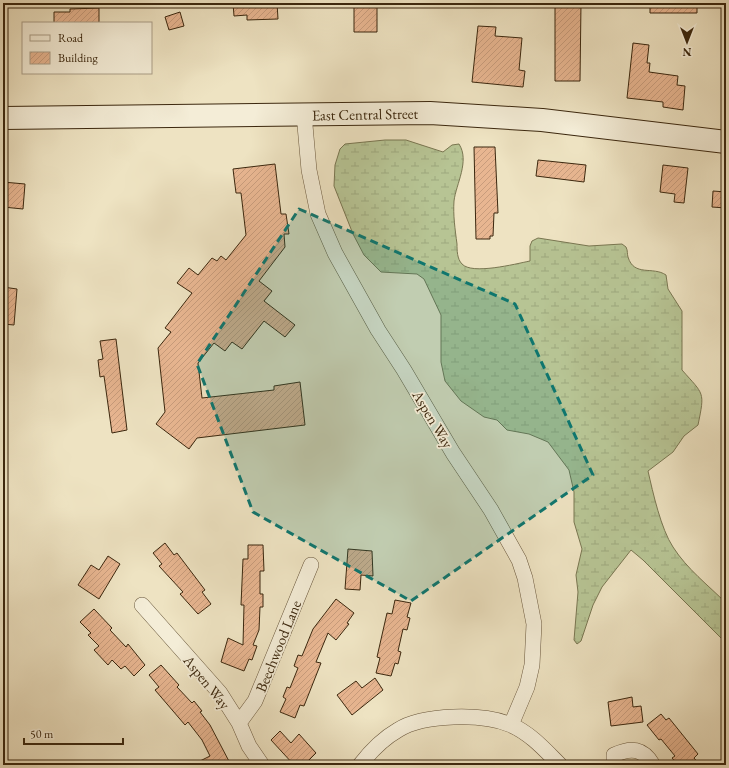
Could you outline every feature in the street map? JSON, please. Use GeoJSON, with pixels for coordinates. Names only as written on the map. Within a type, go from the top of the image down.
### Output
{"type":"FeatureCollection","features":[{"type":"Feature","properties":{"kind":"main road","name":"East Central Street"},"geometry":{"type":"LineString","coordinates":[[3,118],[304,114],[448,114],[542,120],[726,142]]}},
{"type":"Feature","properties":{"kind":"street","name":"Aspen Way"},"geometry":{"type":"LineString","coordinates":[[304,114],[309,170],[318,214],[335,253],[378,330],[404,370],[453,453],[491,510],[519,560],[525,578],[534,624],[532,665],[527,687],[511,725]]}},
{"type":"Feature","properties":{"kind":"street","name":"Beechwood Lane"},"geometry":{"type":"LineString","coordinates":[[239,723],[255,701],[311,565]]}},
{"type":"Feature","properties":{"kind":"street","name":"Aspen Way"},"geometry":{"type":"LineString","coordinates":[[142,605],[220,693],[239,723],[248,746],[262,765]]}},
{"type":"Feature","properties":{"kind":"street"},"geometry":{"type":"LineString","coordinates":[[360,765],[382,742],[398,729],[416,722],[455,716],[487,718],[511,725],[536,740],[560,765]]}},
{"type":"Feature","properties":{"kind":"street"},"geometry":{"type":"LineString","coordinates":[[614,765],[614,755],[634,749],[640,751],[653,765]]}},
{"type":"Feature","properties":{"kind":"highlighted area"},"geometry":{"type":"Polygon","coordinates":[[[299,209],[515,304],[593,475],[411,601],[253,512],[197,364],[299,209]]]}},
{"type":"Feature","properties":{"kind":"green space"},"geometry":{"type":"Polygon","coordinates":[[[385,140],[406,140],[443,152],[452,145],[459,144],[462,151],[463,165],[455,194],[454,217],[458,257],[460,262],[467,267],[484,269],[530,261],[530,246],[532,241],[538,238],[589,246],[622,244],[626,247],[628,257],[635,267],[644,270],[661,272],[666,275],[668,289],[682,311],[682,370],[699,389],[702,399],[702,406],[698,425],[684,436],[673,452],[648,471],[661,521],[673,547],[691,570],[726,603],[726,643],[643,560],[631,550],[602,587],[593,605],[581,641],[577,644],[574,640],[578,592],[576,575],[582,549],[574,522],[574,492],[569,470],[548,442],[529,434],[507,430],[497,420],[484,417],[461,401],[445,381],[441,362],[441,315],[424,279],[417,274],[381,272],[364,255],[353,234],[334,186],[335,165],[340,149],[345,144],[385,140]]]}},
{"type":"Feature","properties":{"kind":"building"},"geometry":{"type":"Polygon","coordinates":[[[233,3],[277,3],[278,19],[247,20],[247,15],[234,16],[233,3]]]}},
{"type":"Feature","properties":{"kind":"building"},"geometry":{"type":"Polygon","coordinates":[[[354,3],[377,3],[377,32],[354,32],[354,3]]]}},
{"type":"Feature","properties":{"kind":"building"},"geometry":{"type":"Polygon","coordinates":[[[555,3],[581,3],[580,81],[555,81],[555,3]]]}},
{"type":"Feature","properties":{"kind":"building"},"geometry":{"type":"Polygon","coordinates":[[[650,3],[697,3],[697,13],[650,13],[650,3]]]}},
{"type":"Feature","properties":{"kind":"building"},"geometry":{"type":"Polygon","coordinates":[[[99,8],[99,22],[54,22],[54,12],[70,12],[70,9],[99,8]]]}},
{"type":"Feature","properties":{"kind":"building"},"geometry":{"type":"Polygon","coordinates":[[[180,12],[184,26],[169,30],[165,17],[180,12]]]}},
{"type":"Feature","properties":{"kind":"building"},"geometry":{"type":"Polygon","coordinates":[[[478,26],[496,27],[495,36],[522,38],[519,70],[525,71],[523,87],[472,82],[478,26]]]}},
{"type":"Feature","properties":{"kind":"building"},"geometry":{"type":"Polygon","coordinates":[[[633,43],[649,45],[647,63],[650,63],[649,72],[678,76],[677,85],[685,86],[683,110],[663,107],[663,102],[627,98],[633,43]]]}},
{"type":"Feature","properties":{"kind":"building"},"geometry":{"type":"Polygon","coordinates":[[[474,147],[495,147],[498,213],[494,213],[493,236],[490,236],[490,239],[476,239],[474,147]]]}},
{"type":"Feature","properties":{"kind":"building"},"geometry":{"type":"Polygon","coordinates":[[[538,160],[586,165],[584,182],[536,176],[538,160]]]}},
{"type":"Feature","properties":{"kind":"building"},"geometry":{"type":"Polygon","coordinates":[[[275,164],[281,214],[286,214],[289,234],[284,234],[285,247],[259,281],[272,291],[264,301],[295,325],[285,337],[264,321],[242,349],[232,342],[225,351],[214,343],[198,363],[202,398],[274,390],[274,386],[300,382],[305,425],[197,438],[189,449],[156,424],[165,412],[158,348],[171,332],[165,328],[192,293],[177,283],[189,268],[198,275],[212,258],[217,261],[221,256],[226,260],[246,235],[241,193],[236,193],[233,169],[275,164]]]}},
{"type":"Feature","properties":{"kind":"building"},"geometry":{"type":"Polygon","coordinates":[[[663,165],[688,168],[684,203],[674,202],[675,194],[660,192],[663,165]]]}},
{"type":"Feature","properties":{"kind":"building"},"geometry":{"type":"Polygon","coordinates":[[[3,182],[25,184],[23,209],[3,207],[3,182]]]}},
{"type":"Feature","properties":{"kind":"building"},"geometry":{"type":"Polygon","coordinates":[[[713,191],[726,192],[726,208],[712,207],[713,191]]]}},
{"type":"Feature","properties":{"kind":"building"},"geometry":{"type":"Polygon","coordinates":[[[3,287],[17,289],[14,325],[3,324],[3,287]]]}},
{"type":"Feature","properties":{"kind":"building"},"geometry":{"type":"Polygon","coordinates":[[[116,339],[127,430],[112,433],[104,376],[100,377],[98,360],[103,359],[100,341],[116,339]]]}},
{"type":"Feature","properties":{"kind":"building"},"geometry":{"type":"Polygon","coordinates":[[[165,543],[174,555],[177,553],[205,590],[202,592],[211,604],[198,614],[180,594],[183,592],[159,566],[162,564],[153,553],[165,543]]]}},
{"type":"Feature","properties":{"kind":"building"},"geometry":{"type":"Polygon","coordinates":[[[248,545],[263,545],[264,571],[260,571],[260,594],[263,594],[263,607],[260,607],[259,630],[253,645],[257,646],[252,660],[249,659],[244,671],[221,662],[228,638],[243,645],[244,605],[241,605],[243,559],[248,559],[248,545]]]}},
{"type":"Feature","properties":{"kind":"building"},"geometry":{"type":"Polygon","coordinates":[[[348,549],[372,551],[373,576],[361,575],[360,590],[345,589],[348,549]]]}},
{"type":"Feature","properties":{"kind":"building"},"geometry":{"type":"Polygon","coordinates":[[[108,556],[120,564],[99,599],[78,585],[91,565],[99,570],[108,556]]]}},
{"type":"Feature","properties":{"kind":"building"},"geometry":{"type":"Polygon","coordinates":[[[336,599],[354,613],[347,623],[349,624],[336,640],[328,633],[316,662],[321,663],[304,706],[300,705],[295,718],[280,712],[286,699],[283,697],[287,687],[290,688],[298,668],[294,666],[298,655],[302,656],[313,629],[336,599]]]}},
{"type":"Feature","properties":{"kind":"building"},"geometry":{"type":"Polygon","coordinates":[[[395,600],[411,603],[407,617],[410,618],[407,630],[403,629],[398,651],[401,652],[398,664],[395,663],[391,676],[376,673],[380,658],[377,657],[387,613],[392,614],[395,600]]]}},
{"type":"Feature","properties":{"kind":"building"},"geometry":{"type":"Polygon","coordinates":[[[94,609],[112,628],[110,630],[126,647],[128,644],[145,665],[134,676],[125,666],[121,669],[112,660],[108,665],[94,650],[99,646],[88,635],[91,633],[80,622],[94,609]]]}},
{"type":"Feature","properties":{"kind":"building"},"geometry":{"type":"Polygon","coordinates":[[[161,665],[179,685],[177,687],[192,703],[194,701],[202,711],[200,712],[210,725],[231,765],[192,765],[210,756],[202,740],[188,722],[185,725],[155,690],[159,687],[149,675],[161,665]]]}},
{"type":"Feature","properties":{"kind":"building"},"geometry":{"type":"Polygon","coordinates":[[[375,678],[383,690],[352,715],[337,695],[356,681],[362,688],[375,678]]]}},
{"type":"Feature","properties":{"kind":"building"},"geometry":{"type":"Polygon","coordinates":[[[632,697],[633,707],[641,706],[643,722],[611,726],[608,702],[632,697]]]}},
{"type":"Feature","properties":{"kind":"building"},"geometry":{"type":"Polygon","coordinates":[[[661,714],[666,720],[669,718],[698,754],[694,758],[700,765],[678,765],[672,758],[675,756],[647,725],[661,714]]]}},
{"type":"Feature","properties":{"kind":"building"},"geometry":{"type":"Polygon","coordinates":[[[280,731],[291,743],[299,734],[316,753],[304,765],[294,765],[271,740],[280,731]]]}}]}
